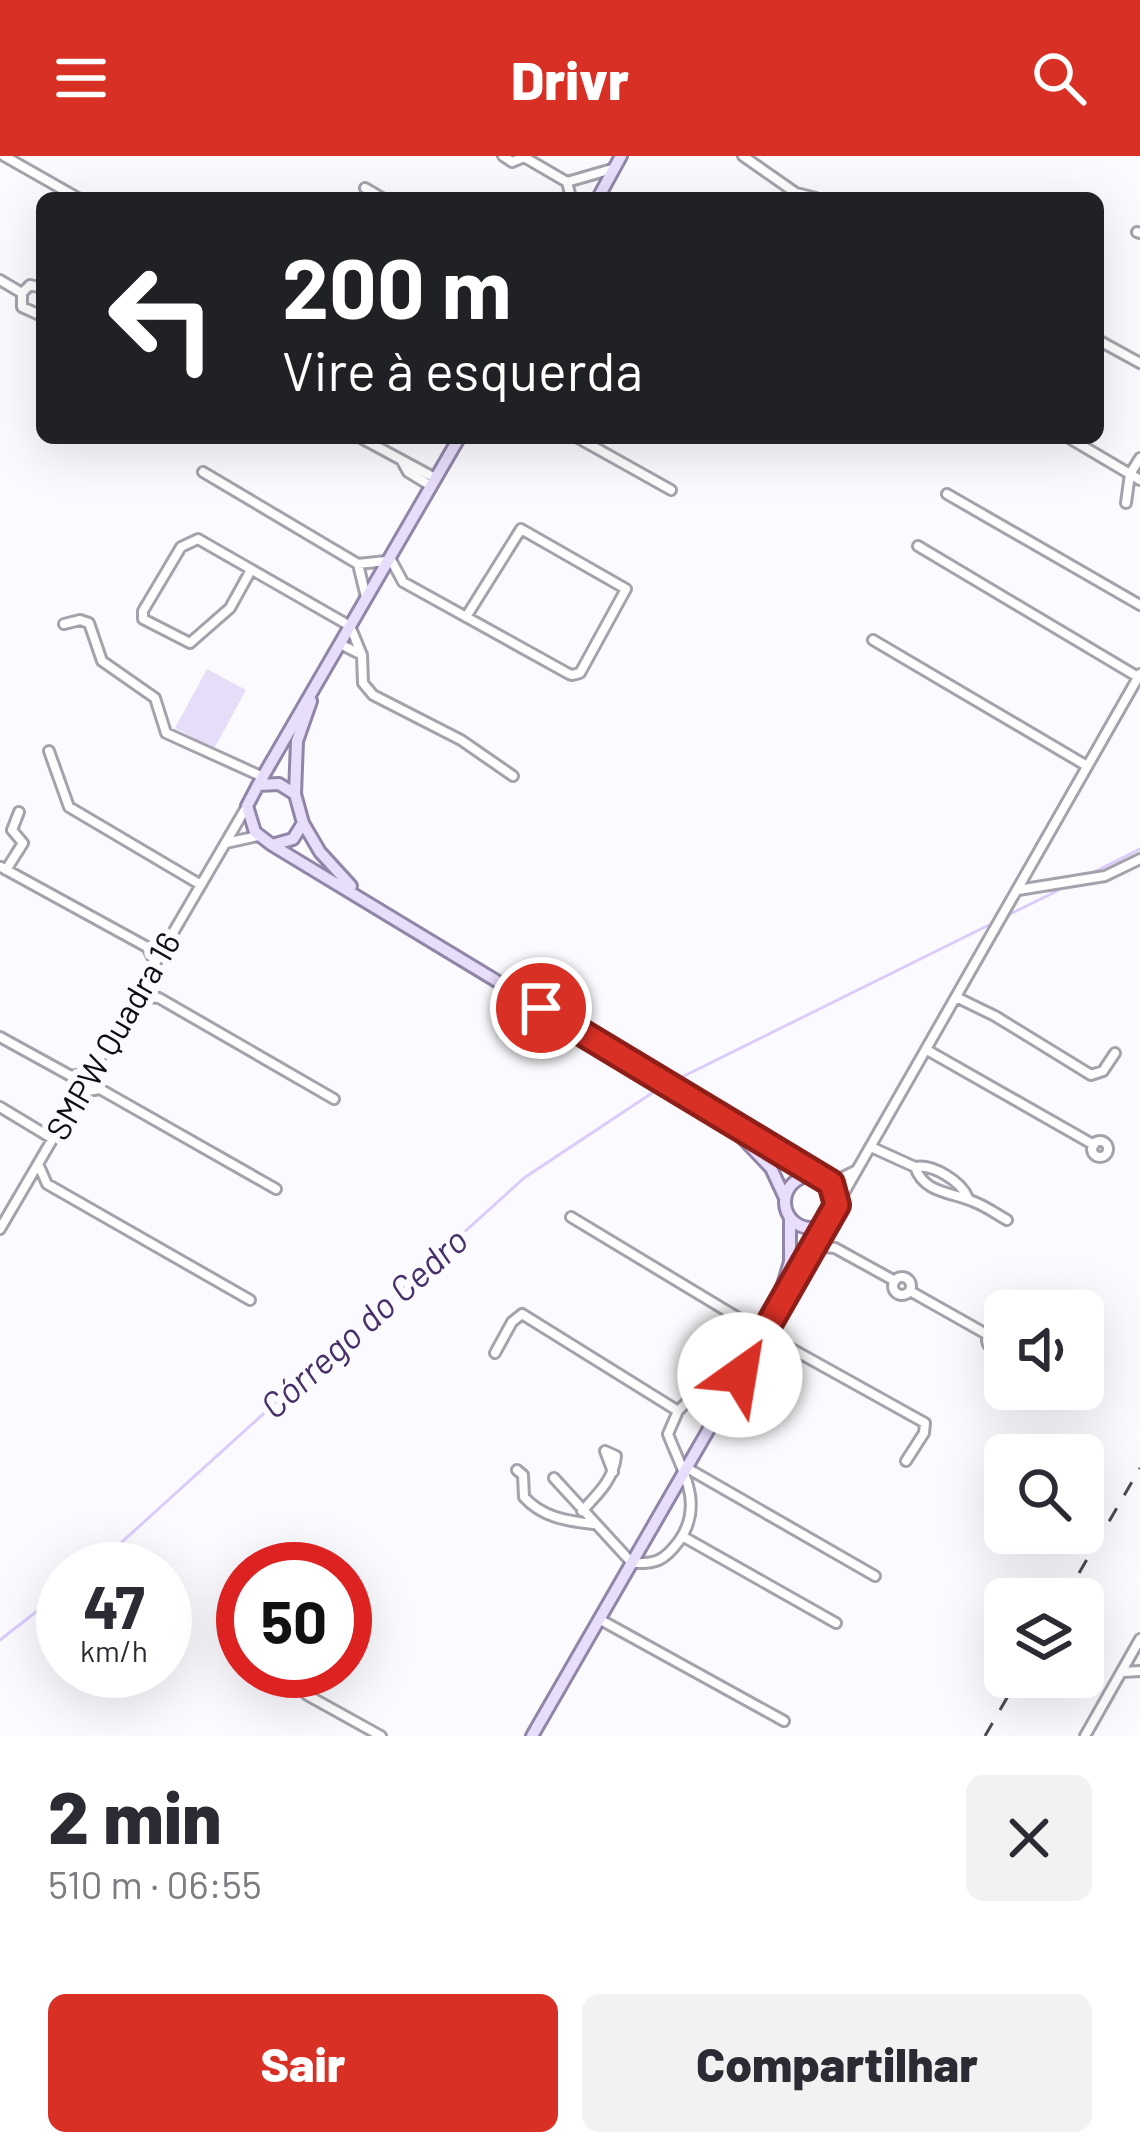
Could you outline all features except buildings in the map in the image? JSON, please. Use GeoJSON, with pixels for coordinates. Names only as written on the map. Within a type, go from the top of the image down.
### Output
{"type":"FeatureCollection","features":[{"type":"Feature","properties":{"kind":"main road"},"geometry":{"type":"LineString","coordinates":[[604,192],[621,156]]}},
{"type":"Feature","properties":{"kind":"main road"},"geometry":{"type":"LineString","coordinates":[[455,444],[260,781],[247,806],[251,826],[272,845],[831,1183],[837,1205],[532,1736]]}},
{"type":"Feature","properties":{"kind":"main road"},"geometry":{"type":"LineString","coordinates":[[325,671],[299,730],[293,762],[295,794],[303,823],[320,851],[371,904]]}},
{"type":"Feature","properties":{"kind":"main road"},"geometry":{"type":"LineString","coordinates":[[260,781],[279,784],[295,794]]}},
{"type":"Feature","properties":{"kind":"main road"},"geometry":{"type":"LineString","coordinates":[[272,845],[293,839],[303,823]]}},
{"type":"Feature","properties":{"kind":"main road"},"geometry":{"type":"LineString","coordinates":[[719,1116],[762,1156],[785,1198],[790,1219],[790,1262],[762,1335]]}},
{"type":"Feature","properties":{"kind":"main road"},"geometry":{"type":"LineString","coordinates":[[785,1198],[800,1178],[814,1173]]}},
{"type":"Feature","properties":{"kind":"main road"},"geometry":{"type":"LineString","coordinates":[[790,1219],[805,1227],[825,1226]]}},
{"type":"Feature","properties":{"kind":"street"},"geometry":{"type":"LineString","coordinates":[[4,156],[67,192]]}},
{"type":"Feature","properties":{"kind":"street"},"geometry":{"type":"LineString","coordinates":[[503,156],[512,162],[525,156],[567,182],[570,192]]}},
{"type":"Feature","properties":{"kind":"street"},"geometry":{"type":"LineString","coordinates":[[743,156],[796,192]]}},
{"type":"Feature","properties":{"kind":"street"},"geometry":{"type":"LineString","coordinates":[[567,182],[614,168]]}},
{"type":"Feature","properties":{"kind":"street"},"geometry":{"type":"LineString","coordinates":[[365,188],[372,192]]}},
{"type":"Feature","properties":{"kind":"street"},"geometry":{"type":"LineString","coordinates":[[0,280],[22,292]]}},
{"type":"Feature","properties":{"kind":"street"},"geometry":{"type":"LineString","coordinates":[[36,286],[22,292],[22,307],[36,313]]}},
{"type":"Feature","properties":{"kind":"street"},"geometry":{"type":"LineString","coordinates":[[1104,343],[1140,363]]}},
{"type":"Feature","properties":{"kind":"street"},"geometry":{"type":"LineString","coordinates":[[371,444],[433,482]]}},
{"type":"Feature","properties":{"kind":"street"},"geometry":{"type":"LineString","coordinates":[[589,444],[671,490]]}},
{"type":"Feature","properties":{"kind":"street"},"geometry":{"type":"LineString","coordinates":[[1080,444],[1140,480]]}},
{"type":"Feature","properties":{"kind":"street"},"geometry":{"type":"LineString","coordinates":[[1126,503],[1130,475],[1140,458]]}},
{"type":"Feature","properties":{"kind":"street"},"geometry":{"type":"LineString","coordinates":[[202,472],[358,564],[389,559],[403,582],[466,617],[575,675],[626,590],[521,529],[466,617]]}},
{"type":"Feature","properties":{"kind":"street"},"geometry":{"type":"LineString","coordinates":[[947,494],[1140,605]]}},
{"type":"Feature","properties":{"kind":"street"},"geometry":{"type":"LineString","coordinates":[[251,570],[228,611],[190,643],[143,620],[142,610],[181,547],[198,539],[350,626],[362,655],[363,683],[373,695],[461,740],[513,776]]}},
{"type":"Feature","properties":{"kind":"street"},"geometry":{"type":"LineString","coordinates":[[837,1205],[1139,675],[918,546]]}},
{"type":"Feature","properties":{"kind":"street"},"geometry":{"type":"LineString","coordinates":[[358,564],[367,598]]}},
{"type":"Feature","properties":{"kind":"street"},"geometry":{"type":"LineString","coordinates":[[374,584],[403,582]]}},
{"type":"Feature","properties":{"kind":"street"},"geometry":{"type":"LineString","coordinates":[[64,624],[89,623],[102,662],[154,698],[166,733],[260,781]]}},
{"type":"Feature","properties":{"kind":"street"},"geometry":{"type":"LineString","coordinates":[[873,640],[1087,766]]}},
{"type":"Feature","properties":{"kind":"street"},"geometry":{"type":"LineString","coordinates":[[340,644],[362,655]]}},
{"type":"Feature","properties":{"kind":"street"},"geometry":{"type":"LineString","coordinates":[[49,751],[69,807],[201,885]]}},
{"type":"Feature","properties":{"kind":"street","name":"SMPW Quadra 16"},"geometry":{"type":"LineString","coordinates":[[0,1229],[247,806]]}},
{"type":"Feature","properties":{"kind":"street"},"geometry":{"type":"LineString","coordinates":[[19,812],[12,830],[23,843],[4,869],[147,947],[156,963]]}},
{"type":"Feature","properties":{"kind":"street"},"geometry":{"type":"LineString","coordinates":[[225,844],[242,836],[260,836]]}},
{"type":"Feature","properties":{"kind":"street"},"geometry":{"type":"LineString","coordinates":[[1016,890],[1105,876],[1140,859]]}},
{"type":"Feature","properties":{"kind":"street"},"geometry":{"type":"LineString","coordinates":[[147,947],[169,940]]}},
{"type":"Feature","properties":{"kind":"street"},"geometry":{"type":"LineString","coordinates":[[149,976],[159,998]]}},
{"type":"Feature","properties":{"kind":"street"},"geometry":{"type":"LineString","coordinates":[[137,996],[159,998],[334,1099]]}},
{"type":"Feature","properties":{"kind":"street"},"geometry":{"type":"LineString","coordinates":[[956,997],[1091,1075],[1103,1071],[1115,1053]]}},
{"type":"Feature","properties":{"kind":"street"},"geometry":{"type":"LineString","coordinates":[[0,1037],[71,1076],[81,1092],[100,1089],[276,1189]]}},
{"type":"Feature","properties":{"kind":"street"},"geometry":{"type":"LineString","coordinates":[[926,1050],[1094,1144]]}},
{"type":"Feature","properties":{"kind":"street"},"geometry":{"type":"LineString","coordinates":[[71,1076],[94,1071],[100,1089]]}},
{"type":"Feature","properties":{"kind":"street"},"geometry":{"type":"LineString","coordinates":[[0,1107],[53,1139]]}},
{"type":"Feature","properties":{"kind":"street"},"geometry":{"type":"LineString","coordinates":[[871,1147],[951,1179],[968,1198]]}},
{"type":"Feature","properties":{"kind":"street"},"geometry":{"type":"LineString","coordinates":[[38,1165],[47,1184],[250,1300]]}},
{"type":"Feature","properties":{"kind":"street"},"geometry":{"type":"LineString","coordinates":[[831,1183],[846,1179],[860,1166]]}},
{"type":"Feature","properties":{"kind":"street"},"geometry":{"type":"LineString","coordinates":[[915,1167],[918,1177],[931,1187],[968,1198],[1007,1220]]}},
{"type":"Feature","properties":{"kind":"street"},"geometry":{"type":"LineString","coordinates":[[24,1188],[47,1184]]}},
{"type":"Feature","properties":{"kind":"street"},"geometry":{"type":"LineString","coordinates":[[571,1217],[762,1335],[925,1423],[906,1461]]}},
{"type":"Feature","properties":{"kind":"street"},"geometry":{"type":"LineString","coordinates":[[825,1226],[836,1249]]}},
{"type":"Feature","properties":{"kind":"street"},"geometry":{"type":"LineString","coordinates":[[814,1246],[836,1249],[895,1281],[898,1294],[910,1291],[984,1334]]}},
{"type":"Feature","properties":{"kind":"street"},"geometry":{"type":"LineString","coordinates":[[495,1353],[512,1322],[522,1315],[679,1411]]}},
{"type":"Feature","properties":{"kind":"street"},"geometry":{"type":"LineString","coordinates":[[554,1478],[632,1563],[656,1564],[682,1536],[693,1506],[686,1470],[668,1434],[687,1402],[740,1375]]}},
{"type":"Feature","properties":{"kind":"street"},"geometry":{"type":"LineString","coordinates":[[517,1470],[524,1475],[524,1497],[531,1505],[558,1519],[594,1524]]}},
{"type":"Feature","properties":{"kind":"street"},"geometry":{"type":"LineString","coordinates":[[686,1470],[875,1576]]}},
{"type":"Feature","properties":{"kind":"street"},"geometry":{"type":"LineString","coordinates":[[582,1510],[613,1472]]}},
{"type":"Feature","properties":{"kind":"street"},"geometry":{"type":"LineString","coordinates":[[682,1536],[836,1623]]}},
{"type":"Feature","properties":{"kind":"street"},"geometry":{"type":"LineString","coordinates":[[599,1619],[784,1721]]}},
{"type":"Feature","properties":{"kind":"street"},"geometry":{"type":"LineString","coordinates":[[1085,1736],[1140,1639]]}},
{"type":"Feature","properties":{"kind":"street"},"geometry":{"type":"LineString","coordinates":[[1121,1672],[1140,1670],[1130,1655]]}},
{"type":"Feature","properties":{"kind":"street"},"geometry":{"type":"LineString","coordinates":[[312,1698],[381,1736]]}},
{"type":"Feature","properties":{"kind":"shaded area"},"geometry":{"type":"Polygon","coordinates":[[[207,669],[246,690],[214,749],[175,728],[207,669]]]}},
{"type":"Feature","properties":{"kind":"waterway"},"geometry":{"type":"LineString","coordinates":[[1088,875],[1140,849]]}},
{"type":"Feature","properties":{"kind":"waterway"},"geometry":{"type":"LineString","coordinates":[[1008,915],[1059,890]]}},
{"type":"Feature","properties":{"kind":"waterway"},"geometry":{"type":"LineString","coordinates":[[674,1081],[991,924]]}},
{"type":"Feature","properties":{"kind":"waterway","name":"Córrego do Cedro"},"geometry":{"type":"LineString","coordinates":[[122,1542],[524,1178],[655,1091]]}},
{"type":"Feature","properties":{"kind":"waterway","name":"Córrego do Cedro"},"geometry":{"type":"LineString","coordinates":[[0,1640],[36,1612]]}},
{"type":"Feature","properties":{"kind":"railway"},"geometry":{"type":"LineString","coordinates":[[1076,1578],[1140,1468]]}},
{"type":"Feature","properties":{"kind":"railway"},"geometry":{"type":"LineString","coordinates":[[985,1736],[1007,1698]]}},
{"type":"Feature","properties":{"kind":"route"},"geometry":{"type":"LineString","coordinates":[[541,1008],[831,1183],[837,1205],[740,1375]]}}]}
